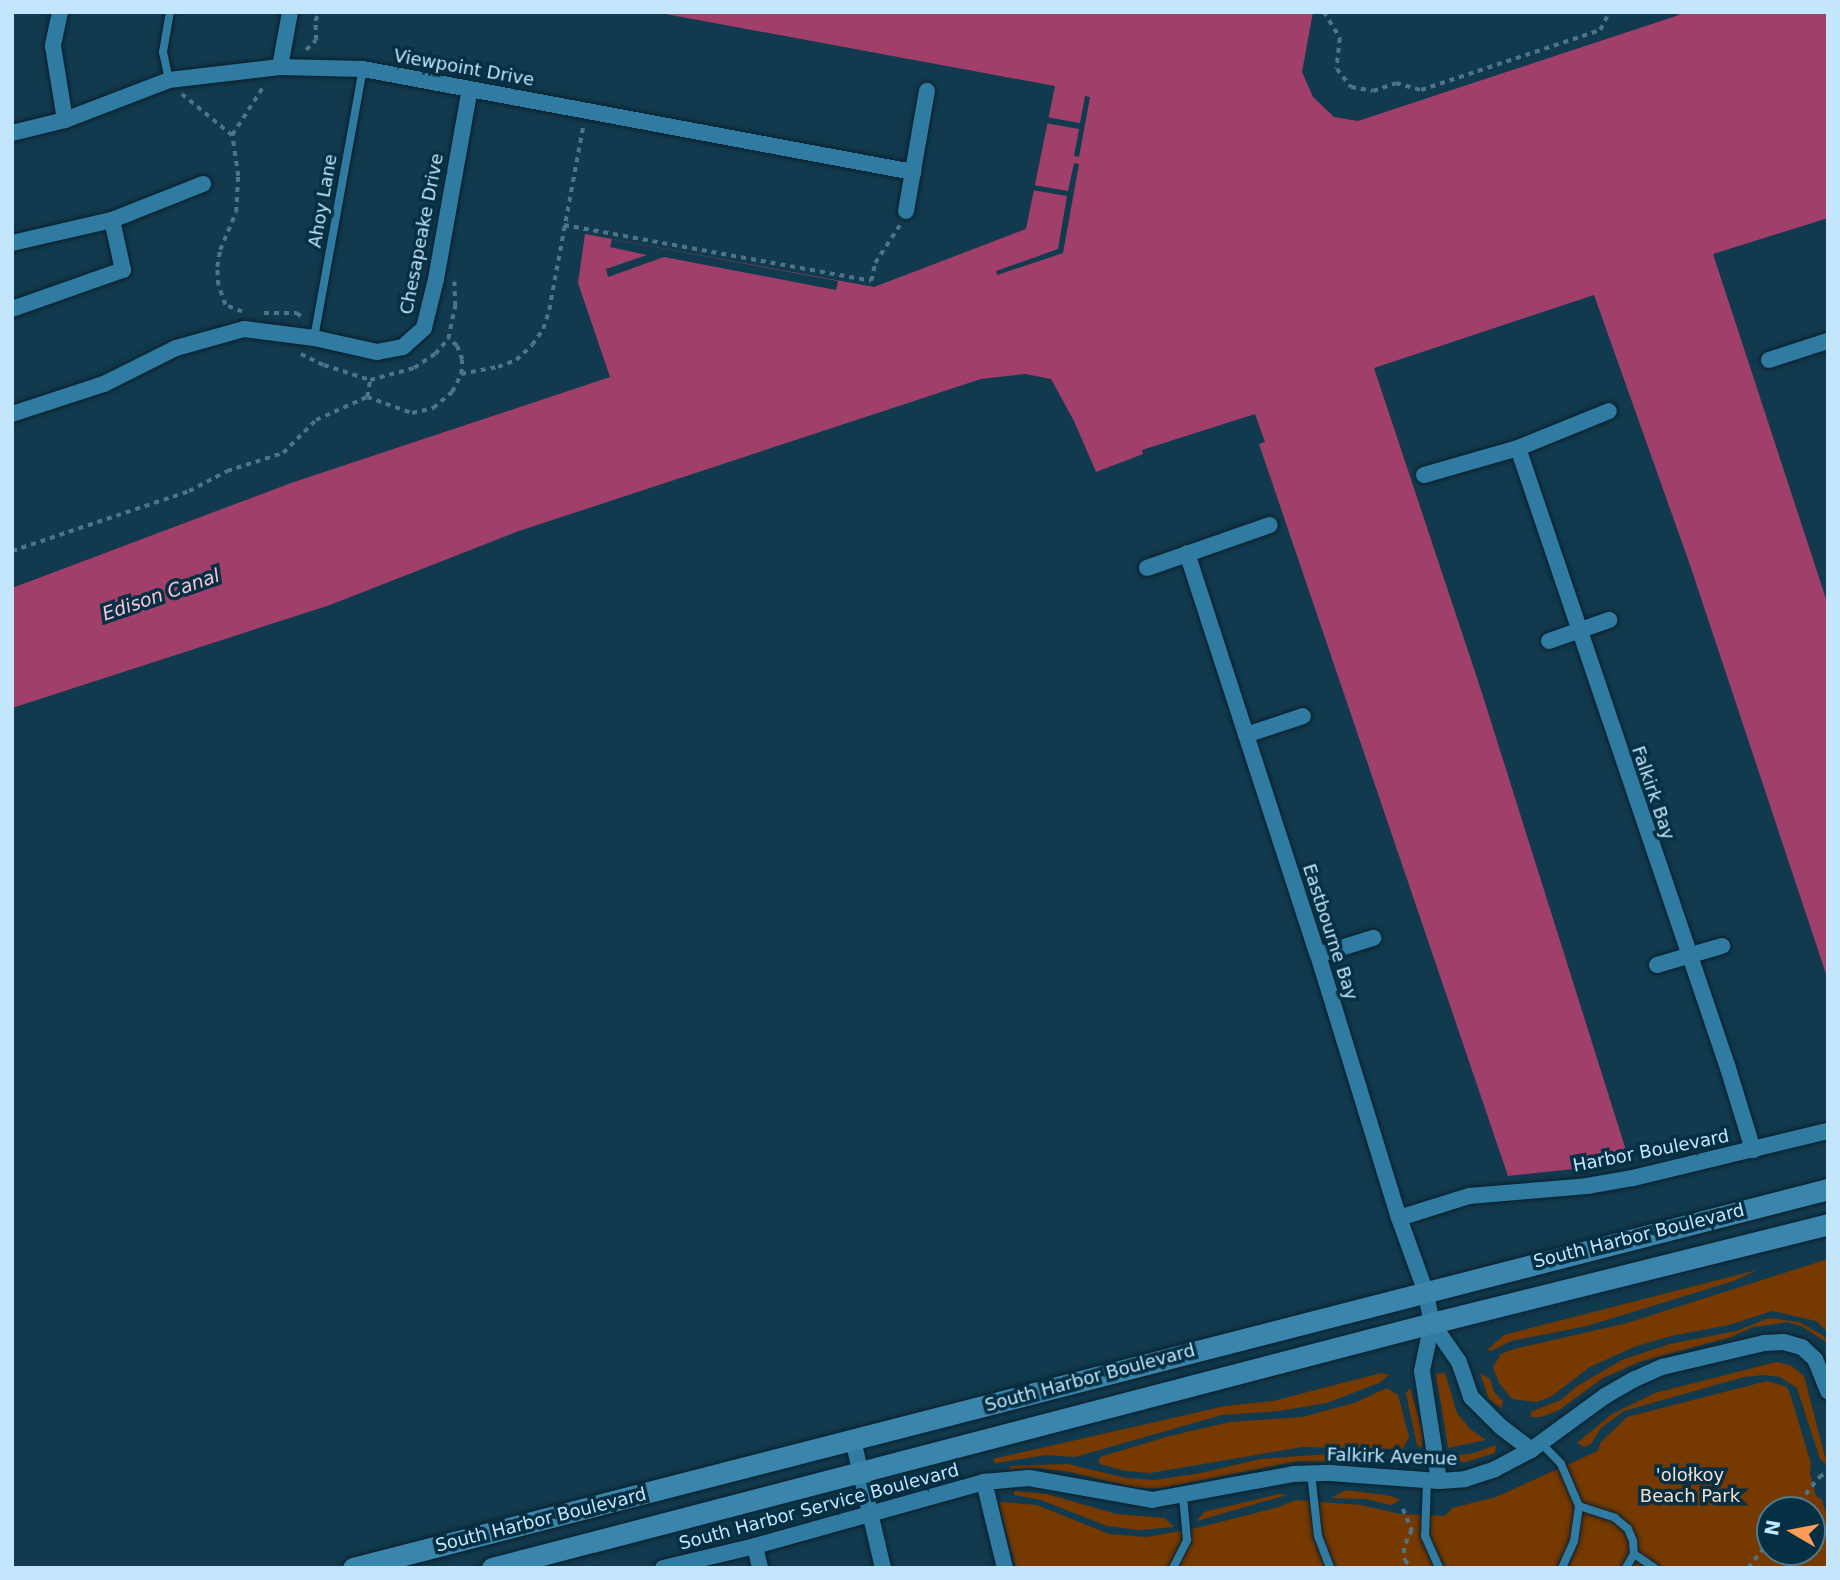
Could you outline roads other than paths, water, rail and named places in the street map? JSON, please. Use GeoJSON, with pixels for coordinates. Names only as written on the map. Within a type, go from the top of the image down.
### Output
{"type":"FeatureCollection","features":[{"type":"Feature","properties":{"kind":"main road","name":"South Harbor Boulevard"},"geometry":{"type":"LineString","coordinates":[[353,1568],[1425,1290],[1828,1189]]}},
{"type":"Feature","properties":{"kind":"main road","name":"South Harbor Boulevard"},"geometry":{"type":"LineString","coordinates":[[492,1568],[1432,1323],[1828,1224]]}},
{"type":"Feature","properties":{"kind":"street"},"geometry":{"type":"LineString","coordinates":[[60,12],[53,46],[65,120]]}},
{"type":"Feature","properties":{"kind":"street"},"geometry":{"type":"LineString","coordinates":[[280,67],[290,12]]}},
{"type":"Feature","properties":{"kind":"street","name":"Viewpoint Drive"},"geometry":{"type":"LineString","coordinates":[[12,132],[65,120],[169,80],[280,67],[363,69],[913,172]]}},
{"type":"Feature","properties":{"kind":"street","name":"Chesapeake Drive"},"geometry":{"type":"LineString","coordinates":[[12,414],[104,384],[176,348],[244,329],[377,352],[403,347],[424,328],[436,279],[470,89]]}},
{"type":"Feature","properties":{"kind":"street"},"geometry":{"type":"LineString","coordinates":[[906,211],[927,91]]}},
{"type":"Feature","properties":{"kind":"street"},"geometry":{"type":"LineString","coordinates":[[12,243],[112,220],[203,184]]}},
{"type":"Feature","properties":{"kind":"street"},"geometry":{"type":"LineString","coordinates":[[12,309],[123,270],[112,220]]}},
{"type":"Feature","properties":{"kind":"street"},"geometry":{"type":"LineString","coordinates":[[1769,360],[1828,341]]}},
{"type":"Feature","properties":{"kind":"street"},"geometry":{"type":"LineString","coordinates":[[1423,475],[1518,448],[1609,411]]}},
{"type":"Feature","properties":{"kind":"street","name":"Falkirk Bay"},"geometry":{"type":"LineString","coordinates":[[1518,448],[1728,1068],[1752,1150]]}},
{"type":"Feature","properties":{"kind":"street"},"geometry":{"type":"LineString","coordinates":[[1147,568],[1270,525]]}},
{"type":"Feature","properties":{"kind":"street","name":"Eastbourne Bay"},"geometry":{"type":"LineString","coordinates":[[1187,553],[1318,955],[1399,1218],[1425,1290],[1432,1323],[1459,1362],[1471,1397],[1502,1427],[1536,1447]]}},
{"type":"Feature","properties":{"kind":"street"},"geometry":{"type":"LineString","coordinates":[[1549,641],[1609,620]]}},
{"type":"Feature","properties":{"kind":"street"},"geometry":{"type":"LineString","coordinates":[[1246,736],[1304,716]]}},
{"type":"Feature","properties":{"kind":"street"},"geometry":{"type":"LineString","coordinates":[[1318,955],[1373,938]]}},
{"type":"Feature","properties":{"kind":"street"},"geometry":{"type":"LineString","coordinates":[[1657,965],[1722,946]]}},
{"type":"Feature","properties":{"kind":"street","name":"Harbor Boulevard"},"geometry":{"type":"LineString","coordinates":[[1399,1218],[1469,1196],[1587,1186],[1752,1150],[1828,1130]]}},
{"type":"Feature","properties":{"kind":"street","name":"Eastbourne Bay"},"geometry":{"type":"LineString","coordinates":[[1432,1323],[1422,1371],[1433,1480]]}},
{"type":"Feature","properties":{"kind":"street","name":"Falkirk Avenue"},"geometry":{"type":"LineString","coordinates":[[984,1482],[1029,1478],[1142,1499],[1183,1496],[1254,1480],[1311,1473],[1433,1480],[1465,1479],[1495,1469],[1536,1447],[1605,1395],[1635,1379],[1662,1367],[1764,1343],[1784,1342],[1802,1348],[1815,1359],[1828,1391]]}},
{"type":"Feature","properties":{"kind":"street"},"geometry":{"type":"LineString","coordinates":[[853,1440],[883,1568]]}},
{"type":"Feature","properties":{"kind":"street"},"geometry":{"type":"LineString","coordinates":[[984,1482],[1005,1568]]}},
{"type":"Feature","properties":{"kind":"street","name":"South Harbor Service Boulevard"},"geometry":{"type":"LineString","coordinates":[[663,1568],[755,1546],[984,1482]]}},
{"type":"Feature","properties":{"kind":"street"},"geometry":{"type":"LineString","coordinates":[[755,1546],[761,1568]]}},
{"type":"Feature","properties":{"kind":"lane"},"geometry":{"type":"LineString","coordinates":[[169,80],[163,51],[170,12]]}},
{"type":"Feature","properties":{"kind":"lane","name":"Ahoy Lane"},"geometry":{"type":"LineString","coordinates":[[307,338],[363,69]]}},
{"type":"Feature","properties":{"kind":"lane"},"geometry":{"type":"LineString","coordinates":[[1536,1447],[1561,1464],[1579,1506],[1574,1541],[1562,1568]]}},
{"type":"Feature","properties":{"kind":"lane"},"geometry":{"type":"LineString","coordinates":[[1311,1473],[1318,1536],[1331,1568]]}},
{"type":"Feature","properties":{"kind":"lane"},"geometry":{"type":"LineString","coordinates":[[1433,1480],[1425,1536],[1439,1568]]}},
{"type":"Feature","properties":{"kind":"lane"},"geometry":{"type":"LineString","coordinates":[[1173,1568],[1187,1540],[1183,1496]]}},
{"type":"Feature","properties":{"kind":"lane"},"geometry":{"type":"LineString","coordinates":[[1579,1506],[1615,1518],[1628,1529],[1634,1554],[1626,1568]]}},
{"type":"Feature","properties":{"kind":"lane"},"geometry":{"type":"LineString","coordinates":[[1634,1554],[1655,1568]]}},
{"type":"Feature","properties":{"kind":"water","name":"Edison Canal"},"geometry":{"type":"Polygon","coordinates":[[[655,12],[1313,12],[1302,72],[1313,97],[1334,117],[1358,121],[1679,15],[1678,12],[1828,12],[1828,218],[1713,254],[1828,605],[1828,980],[1690,565],[1594,295],[1374,368],[1482,693],[1630,1163],[1508,1176],[1259,444],[1265,442],[1255,414],[1142,450],[1143,454],[1096,472],[1074,421],[1051,379],[1025,374],[981,379],[519,531],[330,605],[12,708],[12,588],[291,483],[610,377],[578,283],[585,234],[874,287],[1026,229],[1055,86],[655,12]]]}},
{"type":"Feature","properties":{"kind":"park label","name":"'olołkoy Beach Park"},"geometry":{"type":"Point","coordinates":[1690,1486]}}]}
